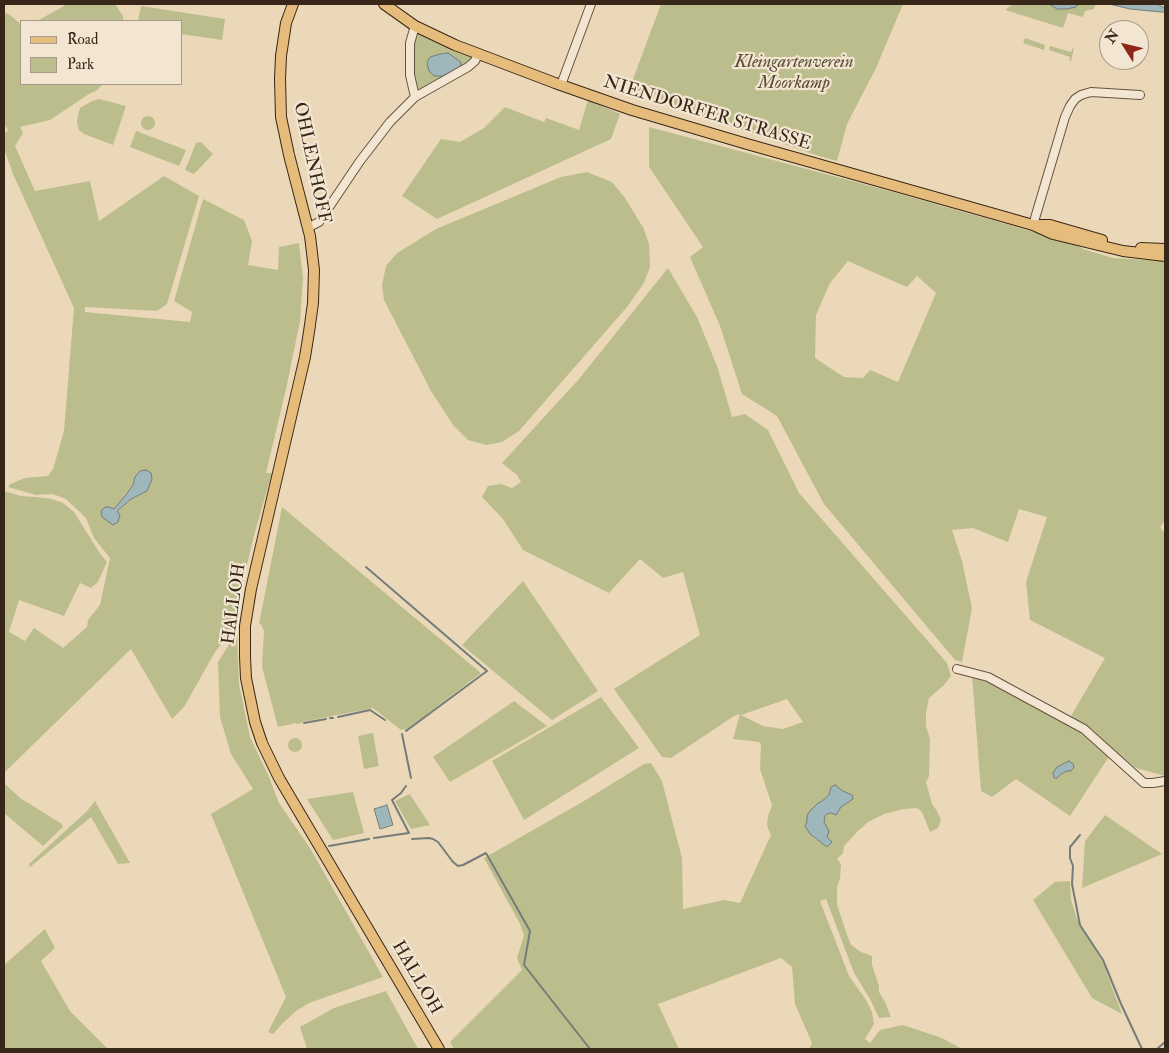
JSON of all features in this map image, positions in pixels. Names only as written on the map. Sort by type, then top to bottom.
[{"type":"main road","name":"OHLENHOFF","points":[[293,4],[286,23],[281,56],[281,117],[308,226],[314,270]]},
{"type":"main road","name":"NIENDORFER STRASSE","points":[[384,4],[415,26],[455,45],[630,110],[1033,225],[1053,234],[1123,251],[1165,256]]},
{"type":"main road","name":"NIENDORFER STRASSE","points":[[1033,225],[1050,225],[1102,240],[1140,248],[1165,249]]},
{"type":"main road","name":"HALLOH","points":[[314,270],[310,332],[246,616],[246,678],[260,736],[279,778],[438,1049]]},
{"type":"street","points":[[561,85],[590,4]]},
{"type":"street","points":[[415,26],[410,43],[410,75],[415,97]]},
{"type":"street","points":[[308,226],[319,222],[360,161],[390,122],[415,97],[472,64],[478,54]]},
{"type":"street","points":[[1033,225],[1065,117],[1070,106],[1081,95],[1091,92],[1140,95]]},
{"type":"street","points":[[957,669],[988,677],[1084,729],[1144,783],[1153,784],[1165,781]]},
{"type":"green space","points":[[63,4],[115,4],[123,16],[123,20],[39,20],[64,6]]},
{"type":"green space","name":"Kleingartenverein Moorkamp","points":[[661,4],[903,4],[876,68],[847,124],[837,161],[702,116],[630,87]]},
{"type":"green space","points":[[1013,4],[1096,4],[1094,9],[1085,11],[1083,17],[1068,13],[1063,28],[1005,10]]},
{"type":"green space","points":[[141,6],[225,19],[222,40],[182,34],[182,20],[138,20]]},
{"type":"green space","points":[[7,13],[20,23],[20,85],[102,85],[96,91],[50,120],[20,127],[23,133],[15,146],[35,191],[90,181],[99,221],[164,176],[199,196],[167,304],[157,311],[85,307],[85,312],[190,322],[192,312],[174,301],[203,199],[244,220],[252,241],[248,265],[278,270],[279,247],[299,243],[303,278],[300,321],[266,473],[272,473],[229,634],[215,652],[184,707],[172,719],[131,649],[4,773],[4,491],[21,496],[52,499],[63,503],[74,512],[107,562],[98,582],[91,588],[80,583],[64,616],[19,600],[9,632],[25,641],[34,628],[63,648],[87,627],[88,620],[100,605],[110,558],[94,538],[86,518],[66,499],[53,494],[36,495],[8,487],[10,484],[25,478],[48,476],[53,469],[64,431],[74,308],[13,174],[4,149],[4,135],[8,130],[4,124],[4,14]],"holes":[[[135,477],[147,491],[131,499],[116,511],[109,507],[114,509],[121,502],[133,485]]]},
{"type":"green space","points":[[416,30],[474,56],[470,63],[417,95],[412,76],[411,43]]},
{"type":"green space","points":[[1025,38],[1045,45],[1044,50],[1023,43]]},
{"type":"green space","points":[[1050,46],[1071,52],[1074,48],[1071,61],[1069,60],[1070,57],[1049,50]]},
{"type":"green space","points":[[99,99],[126,106],[113,145],[84,134],[79,130],[77,123],[80,108]]},
{"type":"green space","points":[[588,100],[620,114],[611,139],[437,219],[402,196],[441,139],[460,142],[484,128],[505,107],[544,122],[546,118],[579,130]]},
{"type":"green space","points":[[148,116],[153,118],[155,123],[153,128],[148,130],[143,128],[141,123],[143,118]]},
{"type":"green space","points":[[649,127],[882,189],[1073,243],[1083,249],[1113,258],[1165,261],[1165,521],[1160,527],[1165,533],[1165,776],[1136,768],[1071,716],[1105,658],[1030,620],[1026,582],[1047,517],[1019,509],[1008,542],[973,528],[952,530],[962,561],[972,608],[962,662],[955,660],[824,504],[777,416],[742,394],[720,326],[690,257],[703,247],[649,167]],"holes":[[[848,261],[907,287],[917,276],[936,293],[898,382],[870,370],[863,378],[844,377],[815,358],[816,315],[830,283]]]},
{"type":"green space","points":[[136,131],[186,150],[179,166],[130,147]]},
{"type":"green space","points":[[201,142],[213,154],[194,174],[185,170],[196,143]]},
{"type":"green space","points":[[587,172],[612,182],[625,198],[644,229],[649,244],[650,267],[644,283],[627,307],[519,431],[502,442],[486,445],[468,440],[453,425],[431,391],[384,300],[382,285],[386,266],[397,253],[436,229],[561,177]]},
{"type":"green space","points":[[668,268],[697,317],[717,366],[732,417],[745,414],[768,430],[799,493],[947,663],[951,676],[929,698],[926,713],[926,726],[930,739],[929,776],[926,782],[932,804],[941,820],[938,828],[930,832],[922,812],[917,808],[884,814],[868,822],[858,831],[844,846],[843,853],[837,859],[841,864],[840,879],[837,887],[837,904],[846,932],[851,945],[861,952],[872,956],[872,965],[879,986],[879,992],[891,1017],[879,1018],[854,973],[826,899],[820,901],[849,976],[872,1012],[874,1024],[865,1039],[870,1043],[880,1030],[903,1025],[942,1038],[962,1049],[809,1049],[812,1043],[795,1004],[792,967],[781,958],[658,1004],[679,1049],[454,1049],[450,1042],[522,970],[517,958],[524,935],[520,924],[484,858],[584,801],[644,764],[651,763],[662,781],[682,858],[683,909],[724,900],[740,903],[771,835],[767,825],[772,805],[760,769],[761,745],[759,742],[733,739],[740,714],[734,716],[671,758],[662,757],[614,689],[700,635],[683,572],[663,578],[640,559],[609,593],[523,550],[503,519],[482,497],[488,486],[501,484],[512,488],[521,482],[517,475],[502,463],[579,379]],"holes":[[[787,699],[803,722],[783,729],[763,726],[741,715]],[[835,786],[853,799],[841,807],[836,815],[831,813],[825,816],[824,822],[827,837],[822,843],[815,839],[805,826],[817,804],[829,795]]]},
{"type":"green space","points":[[282,507],[481,673],[405,731],[404,729],[401,730],[373,708],[278,727],[262,667],[264,631],[261,624],[259,624]]},
{"type":"green space","points":[[523,581],[598,691],[552,720],[462,645]]},
{"type":"green space","points":[[237,632],[239,684],[250,737],[279,803],[310,848],[383,977],[309,1003],[296,1011],[273,1034],[268,1032],[286,997],[211,814],[253,789],[231,754],[220,717],[218,662]]},
{"type":"green space","points":[[972,675],[985,679],[1081,730],[1110,755],[1070,816],[1016,779],[992,797],[981,791]]},
{"type":"green space","points":[[601,697],[639,748],[524,820],[492,761]]},
{"type":"green space","points":[[514,701],[547,726],[450,782],[433,757]]},
{"type":"green space","points":[[373,733],[379,766],[364,769],[358,736]]},
{"type":"green space","points":[[292,738],[298,738],[302,745],[298,752],[292,752],[288,748],[288,742]]},
{"type":"green space","points":[[4,783],[20,798],[62,824],[63,827],[43,846],[4,813]]},
{"type":"green space","points":[[353,792],[364,833],[333,840],[307,799]]},
{"type":"green space","points":[[410,794],[430,825],[411,829],[395,801]]},
{"type":"green space","points":[[95,801],[130,863],[118,864],[91,817],[30,867],[29,864],[86,812]]},
{"type":"green space","points":[[1105,815],[1162,854],[1082,888],[1085,841]]},
{"type":"green space","points":[[1070,881],[1071,900],[1077,919],[1103,963],[1122,1014],[1092,998],[1033,900],[1055,882]]},
{"type":"green space","points":[[45,929],[55,948],[41,961],[70,1011],[108,1049],[4,1049],[4,965]]},
{"type":"green space","points":[[386,991],[418,1049],[307,1049],[300,1027],[334,1008]]},
{"type":"water","points":[[1049,4],[1079,4],[1076,7],[1057,9]]},
{"type":"water","points":[[1109,4],[1157,4],[1165,8],[1165,12],[1130,9]]},
{"type":"water","points":[[448,53],[461,62],[460,69],[449,76],[434,76],[429,71],[427,63],[430,57]]},
{"type":"water","points":[[146,470],[151,473],[152,479],[147,491],[131,499],[117,511],[120,515],[118,522],[113,525],[102,517],[101,511],[105,507],[114,509],[133,485],[135,477],[140,471]]},
{"type":"water","points":[[1069,761],[1074,767],[1071,771],[1067,771],[1054,778],[1053,773],[1057,767]]},
{"type":"water","points":[[835,785],[852,795],[853,799],[841,807],[836,815],[831,813],[825,816],[824,822],[829,831],[827,837],[832,842],[827,847],[810,834],[805,826],[809,812],[829,795],[831,787]]},
{"type":"water","points":[[387,805],[393,825],[380,829],[374,809]]},
{"type":"waterway","points":[[366,567],[487,671],[406,731]]},
{"type":"waterway","points":[[338,717],[370,710],[385,720]]},
{"type":"waterway","points":[[304,723],[326,719]]},
{"type":"waterway","points":[[402,734],[411,778]]},
{"type":"waterway","points":[[374,838],[409,833],[392,800],[406,786]]},
{"type":"waterway","points":[[1080,835],[1070,847],[1070,858],[1073,866],[1072,884],[1080,925],[1103,960],[1142,1049]]},
{"type":"waterway","points":[[329,846],[369,839]]},
{"type":"waterway","points":[[412,839],[433,839],[438,842],[458,866],[486,853],[530,931],[524,965],[590,1049]]},
{"type":"waterway","points":[[1157,1049],[1165,1042]]}]
